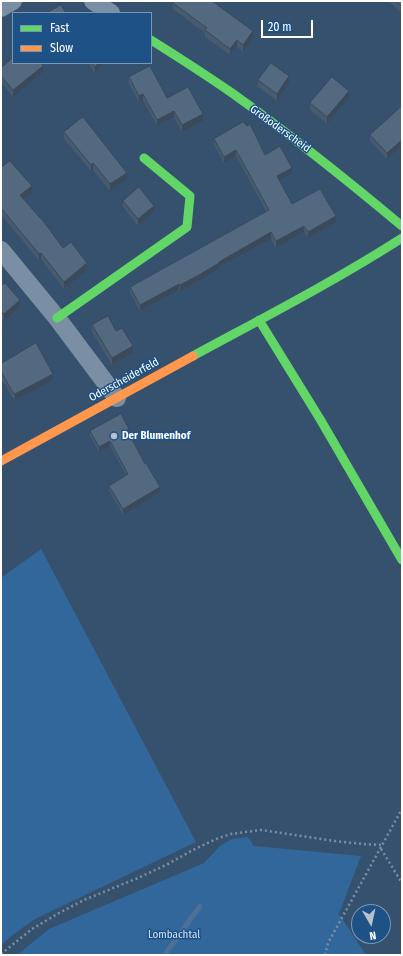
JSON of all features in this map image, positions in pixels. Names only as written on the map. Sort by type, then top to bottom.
[{"type":"street","points":[[1,8],[13,1]]},
{"type":"street","points":[[93,1],[110,12]]},
{"type":"street","name":"Großoderscheid","points":[[152,41],[208,76],[277,126],[317,156],[402,226]]},
{"type":"street","points":[[57,318],[187,227],[190,196],[144,158]]},
{"type":"street","name":"Oderscheiderfeld","points":[[1,461],[259,320],[377,254],[402,238]]},
{"type":"street","points":[[1,250],[57,318],[116,398]]},
{"type":"street","points":[[259,320],[320,419],[402,560]]},
{"type":"path","points":[[325,955],[328,943],[402,809]]},
{"type":"path","points":[[1,954],[32,929],[59,913],[84,900],[166,865],[216,839],[231,834],[261,830],[336,841],[382,845]]},
{"type":"path","points":[[381,848],[402,883]]},
{"type":"green space","points":[[41,549],[196,842],[35,919],[1,945],[1,578]]},
{"type":"green space","name":"Lombachtal","points":[[248,837],[254,846],[361,856],[339,914],[351,932],[351,944],[359,944],[366,955],[17,955],[49,929],[204,863],[220,846],[232,839]]},
{"type":"building","points":[[174,1],[212,1],[253,31],[243,45],[237,40],[230,49],[205,30],[207,28],[173,3]]},
{"type":"building","points":[[396,1],[402,1],[402,6]]},
{"type":"building","points":[[61,5],[65,12],[49,12]]},
{"type":"building","points":[[12,59],[12,64],[42,64],[43,66],[13,90],[1,76],[1,68]]},
{"type":"building","points":[[271,63],[289,76],[277,94],[258,80]]},
{"type":"building","points":[[150,66],[167,98],[188,87],[203,114],[182,125],[174,111],[157,120],[143,94],[139,96],[129,77]]},
{"type":"building","points":[[332,77],[349,91],[327,117],[310,103]]},
{"type":"building","points":[[402,106],[402,140],[387,153],[370,135]]},
{"type":"building","points":[[83,117],[127,173],[110,184],[93,163],[91,165],[64,132]]},
{"type":"building","points":[[243,122],[247,126],[250,124],[265,155],[280,146],[292,168],[277,176],[292,204],[320,189],[336,216],[308,232],[304,226],[276,241],[271,232],[199,275],[140,305],[130,287],[269,210],[236,150],[224,157],[214,139]]},
{"type":"building","points":[[10,161],[32,186],[20,195],[41,218],[63,248],[71,242],[87,263],[64,282],[41,253],[39,254],[1,208],[1,168]]},
{"type":"building","points":[[139,187],[154,206],[138,219],[123,201]]},
{"type":"building","points":[[5,283],[20,300],[4,314],[1,311],[1,286]]},
{"type":"building","points":[[108,316],[116,331],[122,328],[133,346],[112,358],[92,325]]},
{"type":"building","points":[[36,343],[53,374],[15,394],[1,371],[1,364]]},
{"type":"building","points":[[121,414],[129,429],[127,430],[145,464],[146,463],[160,487],[123,509],[109,486],[128,474],[110,441],[99,447],[90,431]]},
{"type":"waterway","points":[[166,955],[200,906]]},
{"type":"traffic: fast","points":[[152,41],[232,93],[276,125],[402,226]]},
{"type":"traffic: fast","points":[[57,318],[187,227],[190,196],[144,158]]},
{"type":"traffic: fast","points":[[193,356],[325,284],[402,238]]},
{"type":"traffic: fast","points":[[259,320],[320,419],[402,560]]},
{"type":"traffic: slow","points":[[1,461],[193,356]]},
{"type":"place","name":"Der Blumenhof","points":[[114,436]]}]
